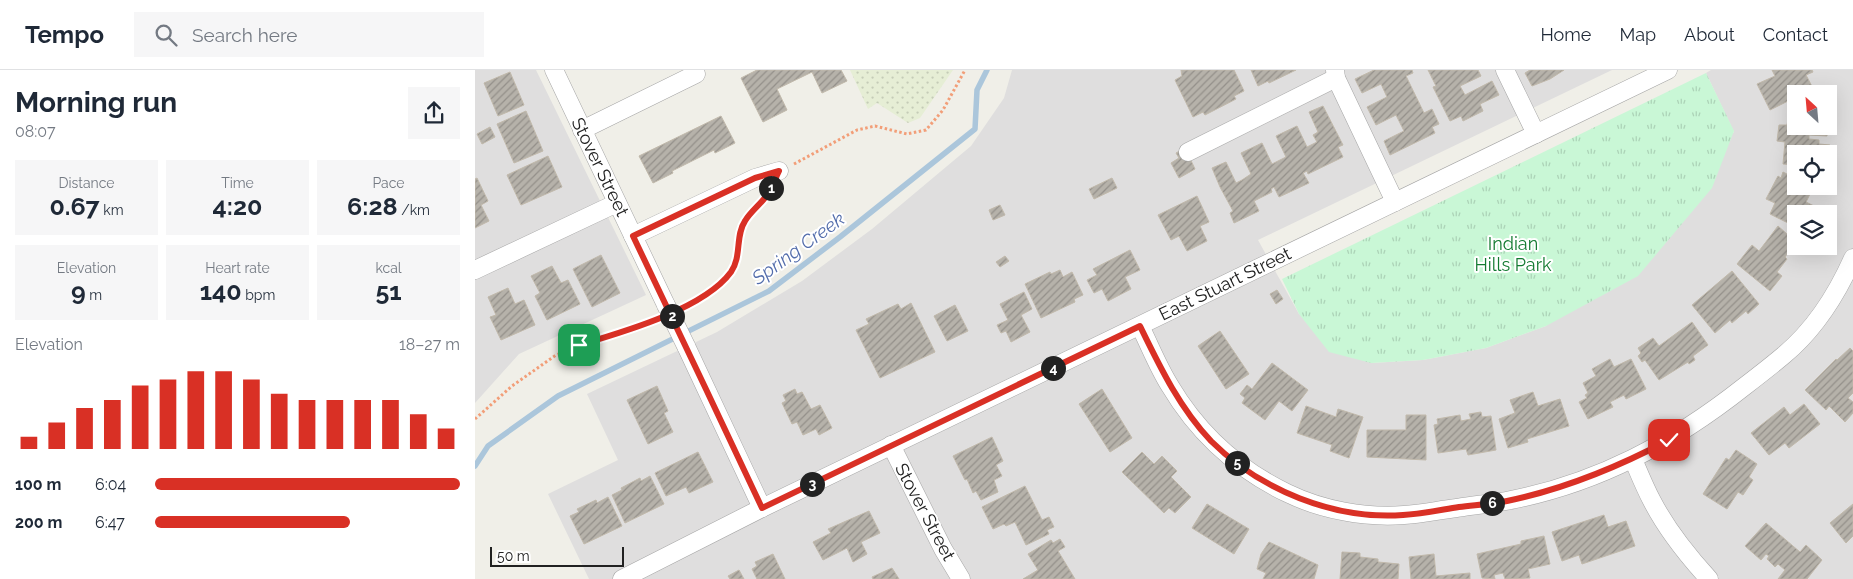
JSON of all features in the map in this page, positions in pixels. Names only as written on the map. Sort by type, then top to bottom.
[{"type":"street","name":"Stover Street","points":[[554,70],[762,508]]},
{"type":"street","points":[[1505,70],[1536,134]]},
{"type":"street","name":"East Stuart Street","points":[[622,579],[762,508],[1668,70]]},
{"type":"street","points":[[582,130],[696,74]]},
{"type":"street","points":[[1188,152],[1336,74],[1395,202]]},
{"type":"street","points":[[633,236],[755,178],[779,171]]},
{"type":"street","points":[[475,270],[617,203]]},
{"type":"street","points":[[1140,326],[1169,385],[1188,415],[1235,462],[1265,482],[1309,502],[1344,511],[1375,515],[1402,515],[1507,501],[1551,490],[1595,475],[1633,459],[1669,440],[1708,415],[1785,354],[1809,329],[1828,304],[1853,258]]},
{"type":"street","name":"Stover Street","points":[[891,446],[943,549],[961,579]]},
{"type":"street","points":[[1633,459],[1652,501],[1669,529],[1709,579]]},
{"type":"path","points":[[475,419],[511,386],[556,354],[646,324],[669,310],[694,301],[711,290],[732,271],[738,257],[740,231],[745,221],[767,194],[779,171],[857,130],[875,126],[907,134],[926,130],[943,110],[965,70]]},
{"type":"shaded area","points":[[475,70],[536,70],[646,295],[519,354],[475,403]]},
{"type":"shaded area","points":[[1012,70],[1612,70],[1258,240],[1299,314],[1371,363],[1423,360],[1486,348],[1546,326],[1734,132],[1706,73],[1711,70],[1853,70],[1853,579],[589,579],[548,494],[618,460],[587,394],[717,332],[802,281],[872,229],[971,146],[1004,98]]},
{"type":"green space","points":[[850,70],[953,70],[920,118],[908,123],[877,103],[868,109]]},
{"type":"green space","name":"Indian Hills Park","points":[[1706,73],[1734,131],[1712,188],[1638,276],[1546,326],[1486,348],[1423,360],[1371,363],[1329,352],[1299,314],[1282,279]]},
{"type":"building","points":[[757,70],[841,70],[847,81],[822,93],[812,72],[777,89],[787,110],[763,122],[741,78]]},
{"type":"building","points":[[1181,70],[1234,70],[1244,91],[1234,96],[1236,99],[1205,115],[1203,112],[1193,117],[1175,80],[1182,76]]},
{"type":"building","points":[[1251,70],[1296,70],[1269,83],[1268,81],[1258,86]]},
{"type":"building","points":[[1374,70],[1412,70],[1413,73],[1406,76],[1424,113],[1432,109],[1439,124],[1432,127],[1435,133],[1390,155],[1384,141],[1404,131],[1396,115],[1376,125],[1367,107],[1387,97],[1381,84],[1362,93],[1355,79]]},
{"type":"building","points":[[1428,70],[1478,70],[1481,76],[1460,86],[1465,95],[1492,81],[1499,95],[1480,104],[1483,111],[1463,121],[1461,116],[1450,121],[1433,87],[1436,86]]},
{"type":"building","points":[[1530,70],[1564,70],[1550,79],[1532,86],[1525,73]]},
{"type":"building","points":[[1772,70],[1812,70],[1813,72],[1806,75],[1811,85],[1787,85],[1787,102],[1770,110],[1757,84],[1775,76]]},
{"type":"building","points":[[510,72],[524,105],[498,116],[484,83]]},
{"type":"building","points":[[1323,106],[1343,145],[1338,147],[1343,157],[1308,174],[1307,171],[1303,173],[1309,183],[1279,197],[1274,187],[1271,189],[1272,192],[1254,201],[1259,211],[1234,223],[1230,213],[1233,211],[1212,168],[1226,162],[1236,183],[1251,174],[1241,153],[1262,143],[1272,164],[1286,157],[1276,136],[1297,126],[1307,147],[1317,142],[1313,135],[1318,132],[1309,112]]},
{"type":"building","points":[[526,111],[543,151],[514,163],[497,124]]},
{"type":"building","points":[[721,116],[735,143],[715,153],[714,150],[672,171],[673,173],[653,183],[639,156]]},
{"type":"building","points":[[1779,125],[1787,125],[1787,135],[1809,135],[1809,139],[1819,140],[1819,144],[1830,145],[1787,145],[1787,164],[1783,164],[1785,142],[1777,141]]},
{"type":"building","points":[[490,127],[495,137],[482,144],[477,134]]},
{"type":"building","points":[[1185,148],[1195,169],[1179,178],[1171,163],[1179,158],[1176,153]]},
{"type":"building","points":[[548,156],[562,187],[521,205],[507,175]]},
{"type":"building","points":[[1783,172],[1787,174],[1787,195],[1810,195],[1806,202],[1812,205],[1787,205],[1787,222],[1770,214],[1775,203],[1766,199],[1778,176],[1781,178]]},
{"type":"building","points":[[477,178],[488,201],[481,205],[489,221],[475,228],[475,179]]},
{"type":"building","points":[[1112,178],[1117,188],[1094,199],[1089,189]]},
{"type":"building","points":[[1197,196],[1209,222],[1200,226],[1207,241],[1187,251],[1179,236],[1171,240],[1158,215]]},
{"type":"building","points":[[1000,205],[1005,215],[993,220],[989,210]]},
{"type":"building","points":[[1778,226],[1787,234],[1787,254],[1785,257],[1787,259],[1777,272],[1782,276],[1770,291],[1737,264],[1752,245],[1759,251]]},
{"type":"building","points":[[1130,250],[1140,270],[1125,277],[1131,289],[1108,301],[1102,289],[1094,293],[1087,280],[1097,275],[1093,269]]},
{"type":"building","points":[[601,255],[620,293],[592,307],[573,269]]},
{"type":"building","points":[[1005,256],[1009,261],[1000,267],[996,262]]},
{"type":"building","points":[[552,266],[561,283],[568,280],[580,304],[547,320],[535,296],[540,293],[531,276]]},
{"type":"building","points":[[1060,270],[1063,277],[1072,272],[1083,295],[1074,299],[1075,302],[1041,318],[1025,284],[1050,272],[1051,274]]},
{"type":"building","points":[[1732,271],[1759,304],[1748,314],[1746,311],[1732,323],[1730,320],[1715,333],[1692,305]]},
{"type":"building","points":[[508,288],[515,304],[524,300],[535,325],[501,340],[490,317],[496,315],[488,297]]},
{"type":"building","points":[[1277,290],[1283,299],[1276,304],[1270,294]]},
{"type":"building","points":[[1024,292],[1032,309],[1021,315],[1030,332],[1011,342],[1006,331],[1001,333],[997,325],[1008,320],[1000,304]]},
{"type":"building","points":[[911,303],[935,352],[880,378],[856,330],[869,324],[866,319],[898,304],[901,309]]},
{"type":"building","points":[[955,305],[968,331],[947,341],[934,316]]},
{"type":"building","points":[[1692,322],[1708,345],[1693,356],[1695,360],[1689,364],[1688,362],[1659,380],[1645,360],[1642,362],[1638,356],[1641,353],[1638,348],[1653,338],[1659,346]]},
{"type":"building","points":[[1220,331],[1249,374],[1226,389],[1198,346]]},
{"type":"building","points":[[1850,348],[1853,351],[1853,393],[1848,398],[1853,402],[1853,413],[1845,422],[1829,406],[1826,410],[1805,390],[1836,359]]},
{"type":"building","points":[[1610,359],[1614,367],[1631,359],[1646,389],[1626,399],[1624,395],[1610,402],[1613,407],[1588,419],[1579,402],[1587,398],[1585,395],[1588,393],[1583,383],[1596,376],[1592,369]]},
{"type":"building","points":[[1272,363],[1308,390],[1292,411],[1279,401],[1265,420],[1242,403],[1245,398],[1240,394],[1247,385],[1252,389]]},
{"type":"building","points":[[657,386],[668,411],[664,413],[673,432],[648,444],[627,400]]},
{"type":"building","points":[[795,389],[797,394],[802,392],[811,409],[820,405],[832,428],[819,435],[816,429],[803,435],[797,422],[792,424],[782,403],[786,401],[783,395]]},
{"type":"building","points":[[1102,389],[1132,438],[1110,452],[1079,404]]},
{"type":"building","points":[[1533,392],[1538,406],[1560,399],[1569,426],[1527,439],[1528,442],[1508,448],[1499,419],[1515,413],[1510,400]]},
{"type":"building","points":[[1804,404],[1820,424],[1789,448],[1785,443],[1769,455],[1751,433],[1784,407],[1790,415]]},
{"type":"building","points":[[1306,406],[1336,417],[1338,409],[1363,417],[1349,458],[1330,451],[1332,445],[1297,433]]},
{"type":"building","points":[[1481,412],[1482,417],[1491,416],[1496,450],[1468,455],[1466,449],[1438,453],[1434,425],[1438,424],[1437,419],[1460,415],[1461,421],[1471,419],[1469,414]]},
{"type":"building","points":[[1406,415],[1426,415],[1426,460],[1367,457],[1367,430],[1406,430]]},
{"type":"building","points":[[992,437],[1003,461],[996,465],[1002,476],[994,480],[998,492],[981,500],[976,491],[973,493],[953,456]]},
{"type":"building","points":[[1736,450],[1757,464],[1749,477],[1753,480],[1743,495],[1738,492],[1727,509],[1703,494],[1726,458],[1729,460]]},
{"type":"building","points":[[698,452],[713,482],[689,493],[686,487],[666,496],[655,473]]},
{"type":"building","points":[[1142,452],[1154,464],[1162,456],[1177,471],[1171,477],[1191,497],[1175,513],[1169,508],[1164,513],[1122,472]]},
{"type":"building","points":[[650,476],[664,504],[625,523],[612,495],[640,478],[641,481]]},
{"type":"building","points":[[1025,486],[1042,520],[1049,517],[1054,527],[1047,530],[1049,534],[1026,545],[1015,522],[993,529],[982,507]]},
{"type":"building","points":[[608,497],[622,526],[584,544],[570,516],[579,512],[577,509],[596,500],[597,503]]},
{"type":"building","points":[[1207,504],[1249,529],[1234,554],[1192,528]]},
{"type":"building","points":[[1853,504],[1853,536],[1846,543],[1830,523]]},
{"type":"building","points":[[869,511],[880,533],[861,542],[867,554],[853,562],[847,548],[823,560],[813,542],[831,533],[828,529]]},
{"type":"building","points":[[1604,515],[1608,527],[1626,521],[1635,546],[1582,564],[1579,555],[1562,561],[1552,532]]},
{"type":"building","points":[[1766,523],[1800,552],[1806,545],[1822,560],[1807,579],[1778,579],[1785,570],[1778,564],[1775,567],[1767,559],[1769,556],[1766,554],[1761,560],[1745,546]]},
{"type":"building","points":[[1544,536],[1550,564],[1528,569],[1530,578],[1505,579],[1503,573],[1494,575],[1495,579],[1482,578],[1477,554],[1521,544],[1521,541]]},
{"type":"building","points":[[1060,539],[1065,547],[1058,551],[1075,579],[1023,579],[1038,570],[1028,554],[1051,540],[1053,543]]},
{"type":"building","points":[[1269,542],[1318,565],[1314,579],[1263,579],[1266,573],[1257,569],[1261,554]]},
{"type":"building","points":[[1342,552],[1360,553],[1360,557],[1378,559],[1378,562],[1399,564],[1398,579],[1340,579]]},
{"type":"building","points":[[773,554],[785,579],[757,579],[752,569],[757,566],[755,562]]},
{"type":"building","points":[[1434,554],[1436,576],[1470,573],[1470,579],[1411,579],[1409,557]]},
{"type":"building","points":[[892,568],[899,579],[873,579],[872,577]]},
{"type":"building","points":[[739,570],[744,579],[730,579],[728,576]]},
{"type":"waterway","name":"Spring Creek","points":[[475,466],[488,446],[558,396],[769,291],[840,237],[975,129],[977,90],[987,70]]},
{"type":"route","points":[[579,345],[646,324],[694,301],[722,281],[732,271],[738,257],[740,231],[745,221],[767,194],[779,171],[755,178],[633,236],[666,305],[686,346],[762,508],[1140,326],[1169,385],[1188,415],[1235,462],[1265,482],[1289,494],[1309,502],[1344,511],[1375,515],[1402,515],[1507,501],[1551,490],[1595,475],[1633,459],[1669,440]]}]
